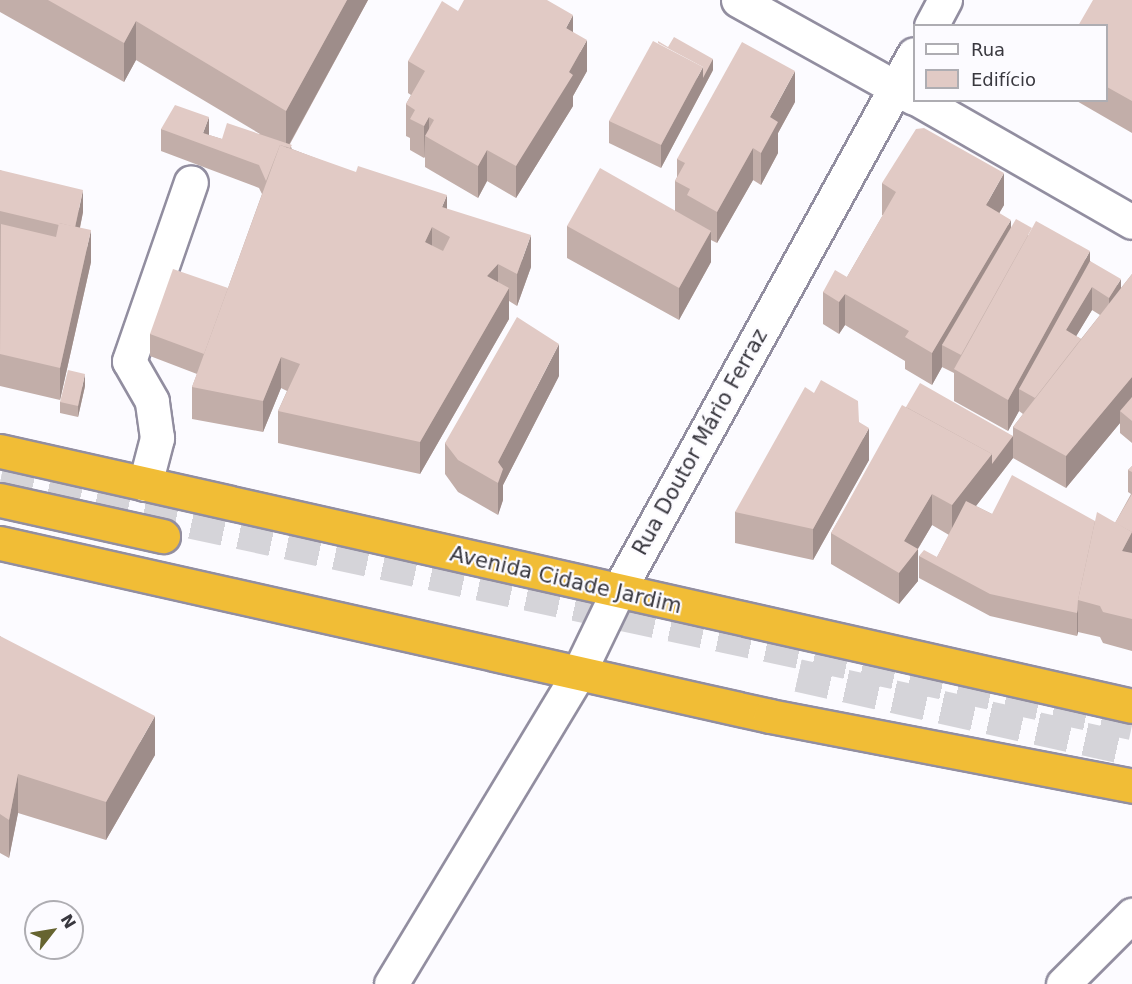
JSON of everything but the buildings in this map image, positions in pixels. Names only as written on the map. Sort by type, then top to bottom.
[{"type":"highway","name":"Avenida Cidade Jardim","points":[[0,452],[617,593],[1132,706]]},
{"type":"highway","points":[[0,500],[163,536]]},
{"type":"highway","points":[[0,543],[770,716],[1132,786]]},
{"type":"street","points":[[738,0],[910,95]]},
{"type":"street","points":[[932,24],[945,0]]},
{"type":"street","name":"Rua Doutor Mário Ferraz","points":[[391,984],[579,672],[617,593],[910,95],[913,70]]},
{"type":"street","points":[[922,102],[1132,222]]},
{"type":"street","points":[[145,484],[157,438],[153,410],[129,361],[191,182]]},
{"type":"street","points":[[1063,984],[1132,915]]},
{"type":"tunnel","points":[[0,481],[1132,723]]},
{"type":"tunnel","points":[[798,675],[1132,749]]}]
